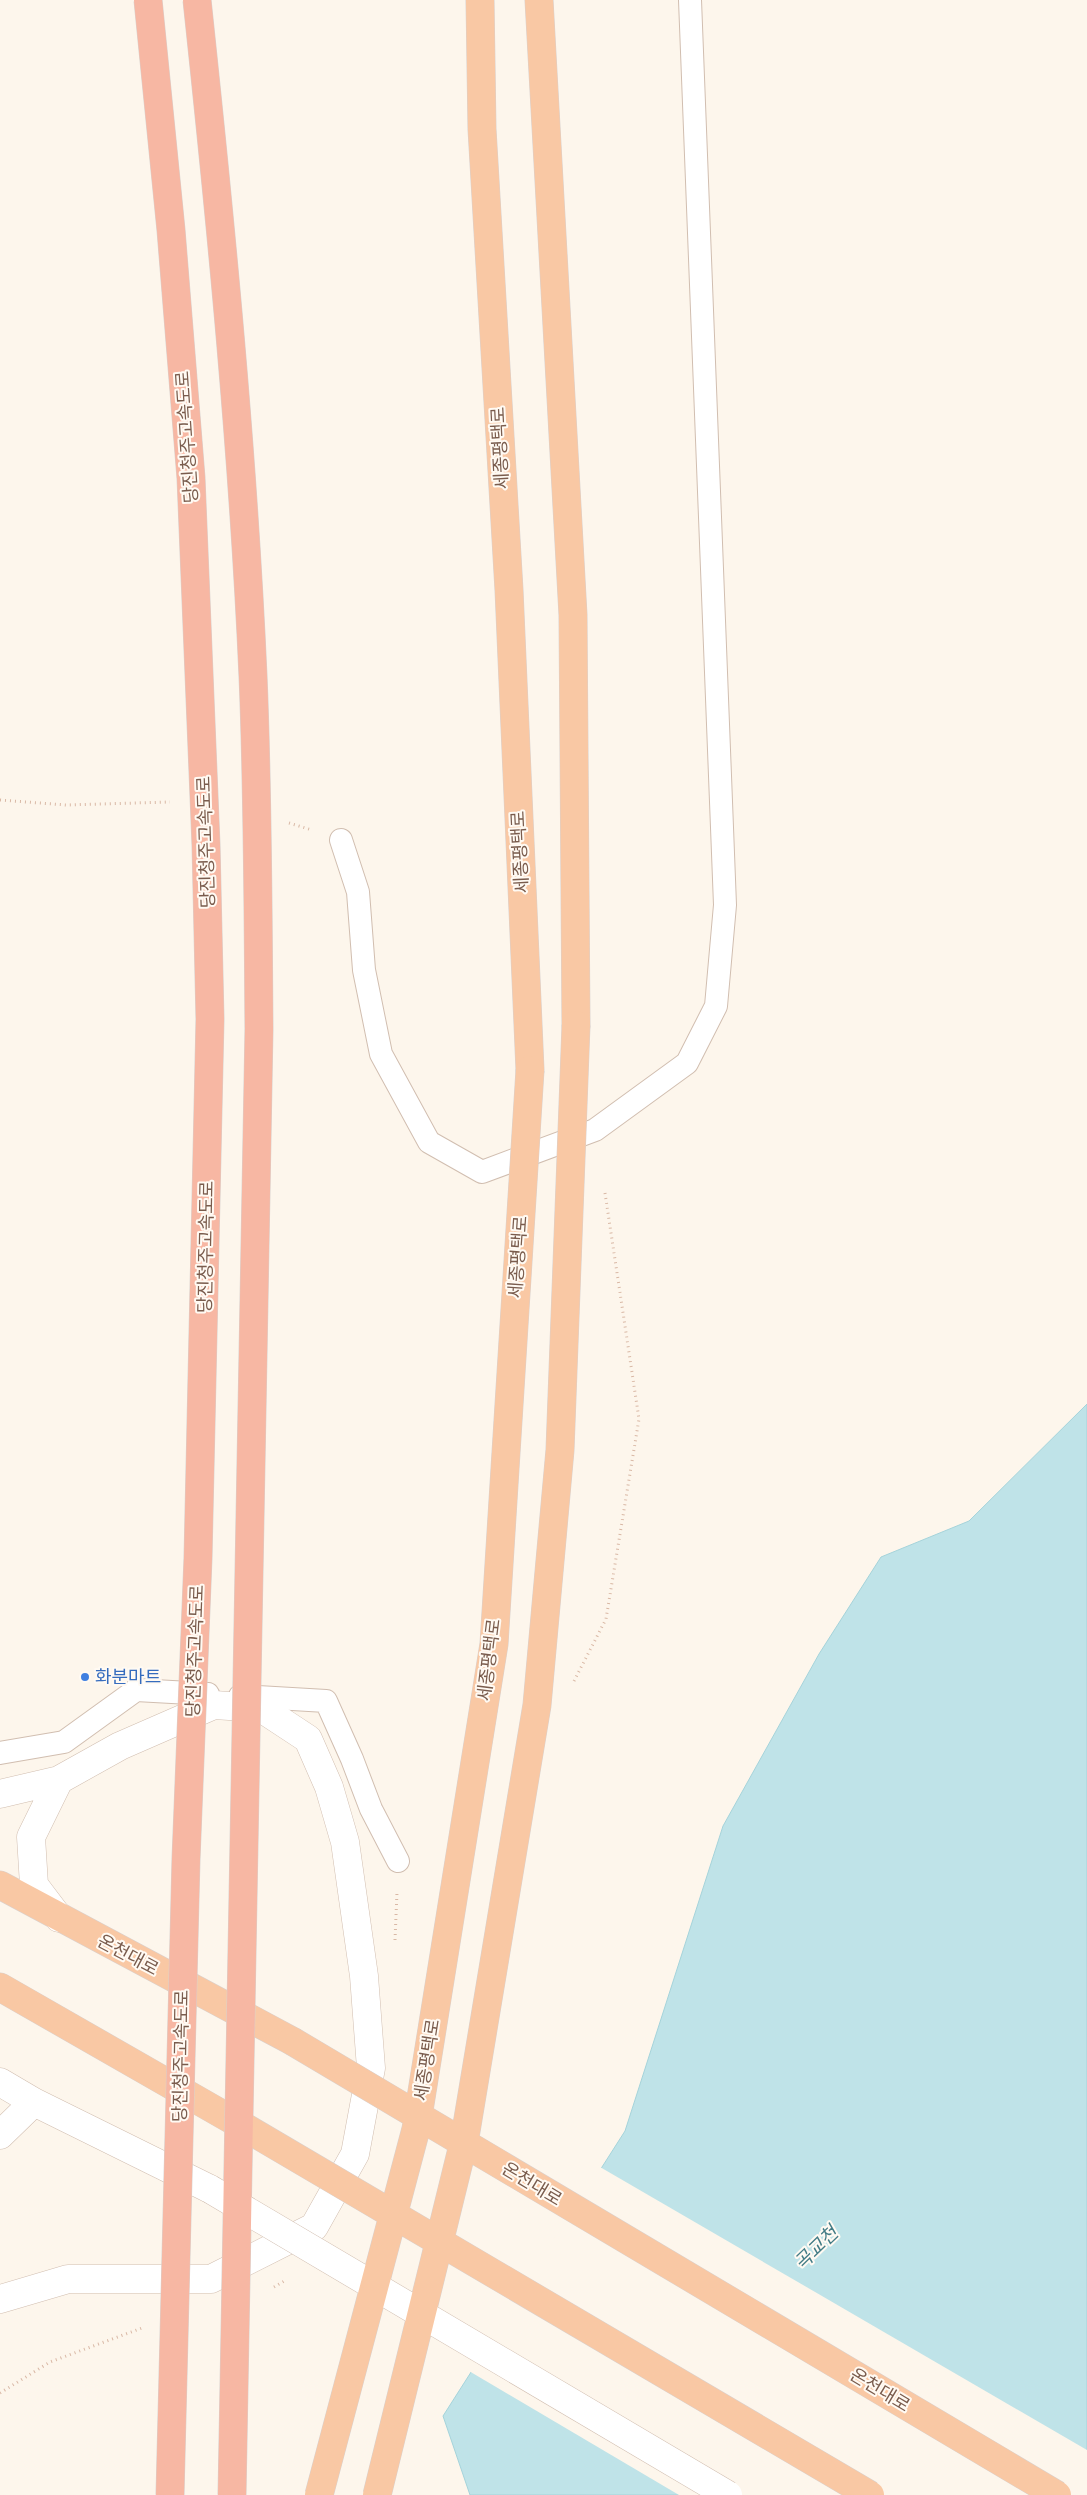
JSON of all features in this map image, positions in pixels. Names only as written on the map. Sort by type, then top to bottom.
[{"type":"highway","name":"당진청주고속도로","points":[[148,0],[171,230],[191,478],[206,845],[210,1018],[198,1558],[186,1859],[170,2495]]},
{"type":"highway","points":[[197,0],[211,132],[241,471],[253,676],[258,849],[259,1038],[232,2495]]},
{"type":"highway","name":"세종평택로","points":[[319,2495],[416,2130],[494,1644],[530,1070],[508,580],[482,129],[480,0]]},
{"type":"highway","points":[[377,2495],[466,2136],[537,1705],[560,1450],[576,1024],[573,615],[539,0]]},
{"type":"highway","name":"온천대로","points":[[0,1885],[60,1919],[292,2041],[1057,2495]]},
{"type":"highway","points":[[0,1987],[241,2125],[870,2495]]},
{"type":"street","points":[[0,1794],[59,1780],[120,1746],[214,1705],[261,1708],[308,1738],[329,1787],[345,1842],[364,1976],[371,2068],[356,2154],[314,2227],[211,2279],[68,2279],[0,2299]]},
{"type":"street","points":[[59,1780],[31,1837],[34,1885],[60,1919]]},
{"type":"street","points":[[0,2082],[34,2102],[210,2189],[728,2495]]},
{"type":"street","points":[[0,2135],[34,2102]]},
{"type":"lane","points":[[341,840],[358,892],[364,970],[381,1054],[429,1142],[482,1172],[596,1130],[687,1063],[716,1006],[725,905],[690,0]]},
{"type":"lane","points":[[0,1754],[64,1742],[136,1690],[326,1701],[371,1809],[398,1861]]},
{"type":"water","name":"곡교천","points":[[1087,1404],[1087,2495],[470,2495],[443,2416],[625,2131],[723,1826],[819,1654],[881,1557],[969,1521]]},
{"type":"pier","points":[[600,2167],[1087,2450],[1087,2495],[679,2495],[469,2371]]},
{"type":"place","name":"화분마트","points":[[85,1677]]}]
